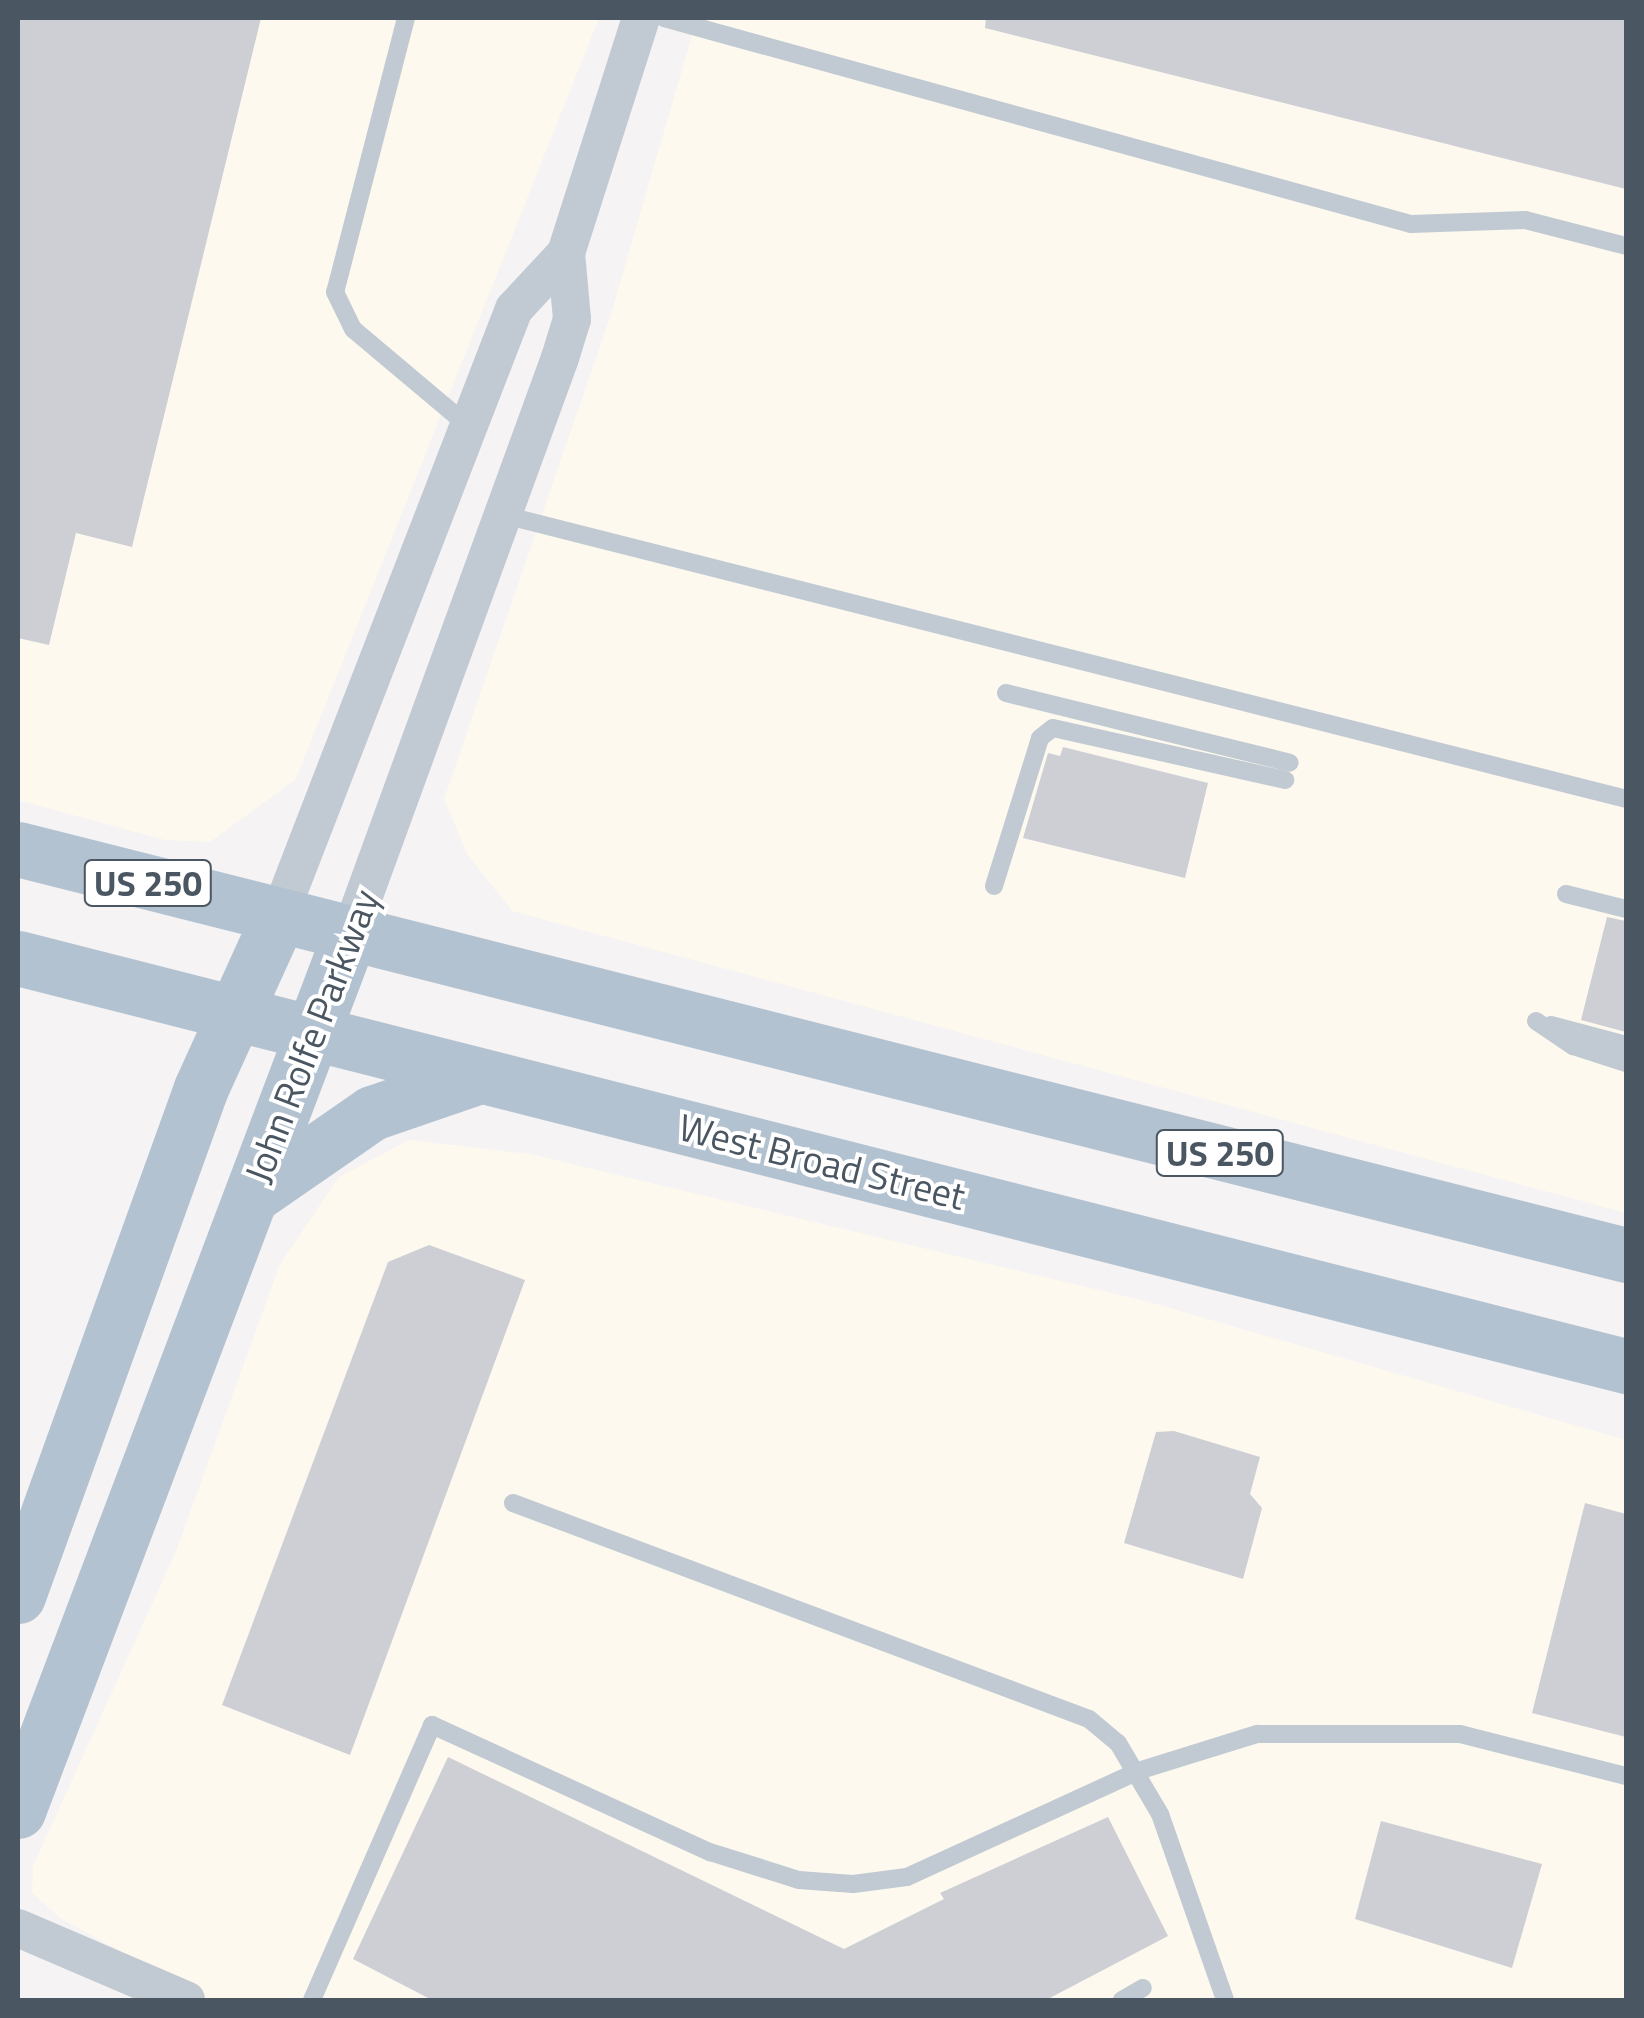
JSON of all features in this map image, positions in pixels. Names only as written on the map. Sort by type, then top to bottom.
[{"type":"main road","name":"US 250","points":[[18,849],[1626,1255]]},
{"type":"main road","name":"John Rolfe Parkway","points":[[18,1596],[234,1011],[278,916]]},
{"type":"main road","name":"John Rolfe Parkway","points":[[18,1811],[350,934]]},
{"type":"main road","name":"West Broad Street","points":[[18,958],[1626,1366]]},
{"type":"main road","points":[[252,1196],[372,1113],[480,1076]]},
{"type":"street","name":"John Rolfe Parkway","points":[[350,934],[572,319],[566,253],[641,18]]},
{"type":"street","name":"John Rolfe Parkway","points":[[278,916],[514,309],[566,253]]},
{"type":"street","points":[[18,1928],[186,2000]]},
{"type":"lane","points":[[406,18],[335,292],[352,329],[468,425]]},
{"type":"lane","points":[[664,18],[1411,224],[1526,220],[1626,246]]},
{"type":"lane","points":[[504,515],[1626,799]]},
{"type":"lane","points":[[994,886],[1040,738],[1054,728],[1288,772],[1006,693]]},
{"type":"lane","points":[[1566,894],[1626,909]]},
{"type":"lane","points":[[1626,1045],[1536,1021],[1573,1046],[1626,1063]]},
{"type":"lane","points":[[514,1502],[1049,1700],[1088,1719],[1138,1771],[1226,2000]]},
{"type":"lane","points":[[312,2000],[432,1725],[710,1852],[799,1880],[853,1884],[907,1877],[1138,1771],[1257,1734],[1359,1729],[1460,1734],[1626,1776]]},
{"type":"lane","points":[[1122,2000],[1144,1988]]},
{"type":"shaded area","points":[[18,18],[599,18],[296,779],[210,842],[165,840],[18,800]]},
{"type":"shaded area","points":[[697,18],[1626,18],[1626,1213],[512,911],[467,854],[444,799],[610,317]]},
{"type":"shaded area","points":[[409,1140],[530,1154],[1149,1302],[1626,1440],[1626,2000],[209,2000],[60,1918],[32,1893],[33,1866],[176,1551],[280,1264],[339,1177]]},
{"type":"building","points":[[18,18],[261,18],[132,547],[76,533],[49,645],[18,638]]},
{"type":"building","points":[[986,18],[1626,18],[1626,189],[985,28]]},
{"type":"building","points":[[1063,747],[1208,783],[1185,878],[1023,838],[1048,753],[1060,756]]},
{"type":"building","points":[[1607,917],[1626,921],[1626,1032],[1581,1020]]},
{"type":"building","points":[[429,1245],[525,1280],[350,1755],[222,1705],[388,1262]]},
{"type":"building","points":[[1174,1431],[1260,1457],[1250,1494],[1262,1508],[1243,1579],[1124,1543],[1156,1432]]},
{"type":"building","points":[[1585,1503],[1626,1514],[1626,1737],[1532,1713]]},
{"type":"building","points":[[448,1757],[844,1949],[944,1899],[940,1893],[1108,1817],[1168,1936],[1046,2000],[432,2000],[353,1959]]},
{"type":"building","points":[[1381,1821],[1542,1864],[1512,1968],[1355,1919]]}]
